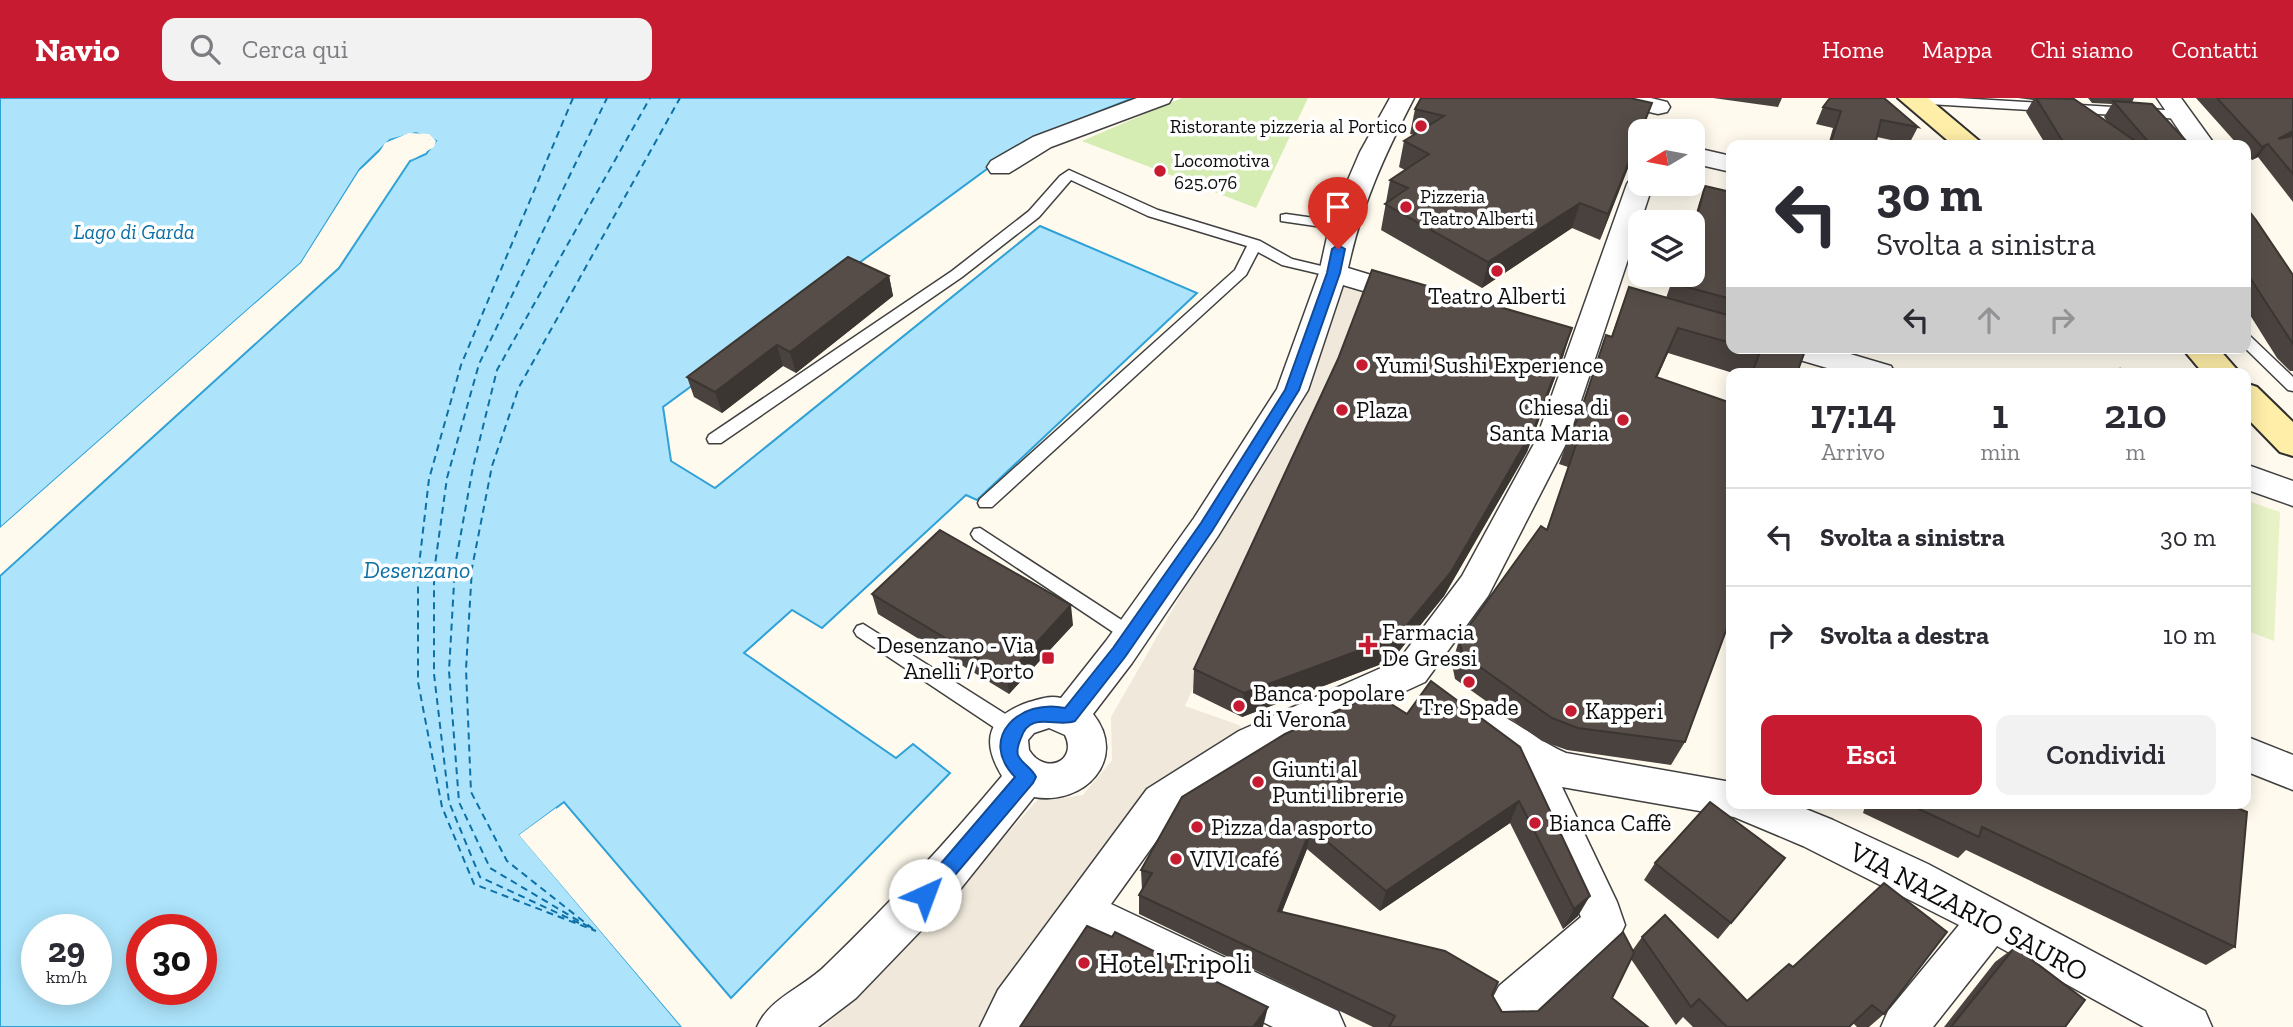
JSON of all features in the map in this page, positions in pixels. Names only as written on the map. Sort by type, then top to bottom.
[{"type":"main road","points":[[1912,98],[1964,140]]},
{"type":"main road","points":[[2204,354],[2218,368]]},
{"type":"main road","points":[[2251,401],[2293,443]]},
{"type":"street","points":[[999,167],[1042,142],[1160,98]]},
{"type":"street","points":[[1069,716],[1131,635],[1206,527],[1292,390],[1333,273],[1343,226],[1363,174],[1402,98]]},
{"type":"street","points":[[1619,98],[1657,112]]},
{"type":"street","points":[[2176,106],[2199,140]]},
{"type":"street","points":[[1705,158],[1726,163]]},
{"type":"street","points":[[1448,698],[1475,586],[1552,440],[1572,343],[1617,295],[1638,196]]},
{"type":"street","points":[[1333,273],[1444,305]]},
{"type":"street","points":[[1815,354],[1864,368]]},
{"type":"street","points":[[2251,478],[2293,494]]},
{"type":"street","points":[[1003,1027],[1014,1006],[1080,911],[1161,802],[1253,743],[1448,698],[1527,755],[1563,770],[1726,799]]},
{"type":"street","points":[[1039,713],[1069,716],[1085,732],[1088,752],[1083,763],[1064,778],[1051,781],[1027,777],[1011,761],[1008,750],[1014,730],[1020,723],[1039,713]]},
{"type":"street","points":[[1512,1007],[1603,925],[1602,916],[1527,755]]},
{"type":"street","points":[[2251,756],[2293,773]]},
{"type":"street","points":[[780,1027],[840,983],[943,878],[1027,777]]},
{"type":"street","name":"VIA NAZARIO SAURO","points":[[1760,809],[1830,838],[1992,920],[2189,1027]]},
{"type":"street","points":[[1080,911],[1322,1027]]},
{"type":"street","points":[[1904,1027],[1992,920]]},
{"type":"lane","points":[[1912,98],[2176,106]]},
{"type":"lane","points":[[715,439],[921,300],[1037,212],[1051,191],[1069,174],[1153,213],[1255,244],[1287,262],[1333,273]]},
{"type":"lane","points":[[1286,218],[1343,226]]},
{"type":"lane","points":[[986,503],[1241,272],[1255,244]]},
{"type":"lane","points":[[2251,345],[2293,386]]},
{"type":"lane","points":[[979,534],[1131,635]]},
{"type":"lane","points":[[863,631],[1014,730]]},
{"type":"green space","points":[[1182,98],[1308,98],[1256,208],[1082,141]]},
{"type":"green space","points":[[2251,502],[2280,512],[2274,641],[2251,632]]},
{"type":"shaded area","points":[[1347,276],[1369,293],[1185,706],[1239,725],[1253,743],[1161,802],[1003,1027],[823,1027],[856,998],[947,902],[1039,798],[1049,800],[1083,795],[1112,760],[1111,717],[1217,532],[1302,393]]},
{"type":"water","name":"Desenzano","points":[[0,98],[1133,98],[1025,141],[663,407],[671,461],[715,488],[1040,226],[1197,293],[977,500],[966,495],[822,628],[792,610],[744,653],[896,758],[913,744],[950,773],[731,998],[564,802],[520,835],[682,1027],[0,1027],[0,576],[339,268],[410,161],[426,154],[436,141],[416,133],[390,140],[360,169],[301,263],[0,528]]},
{"type":"pier","points":[[409,133],[429,134],[436,141],[434,147],[410,161],[429,148],[431,140],[410,137],[387,146],[380,158],[363,172],[304,265],[0,532],[0,528],[301,263],[359,171],[377,156],[385,143]]},
{"type":"pier","points":[[556,808],[558,811],[525,835],[686,1027],[682,1027],[519,835]]},
{"type":"building","points":[[1421,98],[1630,98],[1652,103],[1646,119],[1628,119],[1628,164],[1608,214],[1580,203],[1488,262],[1385,204],[1408,188],[1390,180],[1429,154],[1404,141],[1444,116],[1415,109]]},
{"type":"building","points":[[1830,98],[1884,98],[1918,127],[1881,120],[1876,140],[1832,140],[1841,111],[1823,107]]},
{"type":"building","points":[[2036,98],[2074,99],[2134,140],[2062,140]]},
{"type":"building","points":[[2217,98],[2293,98],[2293,131],[2278,139],[2293,136],[2293,174],[2268,144],[2262,147]]},
{"type":"building","points":[[2113,101],[2152,104],[2185,140],[2147,140]]},
{"type":"building","points":[[1705,186],[1726,191],[1726,298],[1687,287],[1705,287],[1705,210],[1698,210],[1702,196],[1705,196]]},
{"type":"building","points":[[2251,214],[2293,275],[2293,344],[2251,279]]},
{"type":"building","points":[[848,257],[889,276],[790,352],[777,345],[715,392],[687,377]]},
{"type":"building","points":[[1372,270],[1572,328],[1535,426],[1451,572],[1398,636],[1244,693],[1194,669],[1338,359]]},
{"type":"building","points":[[1629,287],[1726,315],[1726,342],[1678,328],[1656,377],[1726,401],[1726,631],[1685,742],[1578,728],[1552,718],[1463,655],[1459,640],[1541,526],[1547,530],[1577,442],[1568,439],[1579,416],[1606,335],[1612,337]]},
{"type":"building","points":[[1759,354],[1804,354],[1799,368],[1754,368]]},
{"type":"building","points":[[940,530],[1071,605],[1007,675],[872,594]]},
{"type":"building","points":[[1431,681],[1520,747],[1590,896],[1574,909],[1519,801],[1386,891],[1311,828],[1278,911],[1445,951],[1498,982],[1492,995],[1502,1012],[1538,1011],[1623,932],[1634,953],[1612,998],[1648,1027],[1389,1027],[1395,1016],[1139,895],[1152,873],[1141,870],[1182,797],[1285,734],[1375,694],[1407,714]]},
{"type":"building","points":[[1710,802],[1785,858],[1731,923],[1655,863]]},
{"type":"building","points":[[1919,809],[2240,809],[2247,812],[2235,947],[1982,827],[1979,837]]},
{"type":"building","points":[[1884,883],[1947,932],[1884,1014],[1872,1005],[1849,1027],[1727,1027],[1699,999],[1691,1007],[1642,937],[1665,915],[1747,1001],[1789,964],[1793,967]]},
{"type":"building","points":[[1087,926],[1112,937],[1115,932],[1268,1007],[1253,1027],[1020,1027]]},
{"type":"building","points":[[2015,947],[2085,1000],[2065,1027],[1951,1027]]},
{"type":"ferry route","points":[[573,98],[461,365],[429,479],[418,574],[418,682],[442,807],[474,884],[596,931]]},
{"type":"ferry route","points":[[579,923],[480,877],[449,802],[434,674],[434,572],[447,478],[479,364],[607,98]]},
{"type":"ferry route","points":[[589,927],[490,868],[459,802],[449,671],[455,566],[473,467],[497,370],[650,98]]},
{"type":"ferry route","points":[[593,929],[507,861],[471,792],[466,669],[472,568],[492,466],[519,387],[680,98]]},
{"type":"place","name":"Ristorante pizzeria al Portico","points":[[1421,126]]},
{"type":"place","name":"Locomotiva 625.076","points":[[1160,171]]},
{"type":"place","name":"Pizzeria Teatro Alberti","points":[[1406,207]]},
{"type":"place","name":"Teatro Alberti","points":[[1497,271]]},
{"type":"place","name":"Yumi Sushi Experience","points":[[1362,365]]},
{"type":"place","name":"Plaza","points":[[1342,410]]},
{"type":"place","name":"Chiesa di Santa Maria","points":[[1623,420]]},
{"type":"place","name":"Farmacia De Gressi","points":[[1368,645]]},
{"type":"place","name":"Desenzano - Via Anelli / Porto","points":[[1048,658]]},
{"type":"place","name":"Tre Spade","points":[[1469,682]]},
{"type":"place","name":"Banca popolare di Verona","points":[[1239,706]]},
{"type":"place","name":"Kapperi","points":[[1571,711]]},
{"type":"place","name":"Giunti al Punti librerie","points":[[1258,782]]},
{"type":"place","name":"Bianca Caffè","points":[[1535,823]]},
{"type":"place","name":"Pizza da asporto","points":[[1197,827]]},
{"type":"place","name":"VIVI café","points":[[1176,859]]},
{"type":"place","name":"Hotel Tripoli","points":[[1084,963]]},
{"type":"route","points":[[925,895],[943,878],[1027,777],[1017,770],[1011,761],[1008,750],[1014,730],[1020,723],[1039,713],[1069,716],[1119,652],[1206,527],[1292,390],[1333,273],[1338,249]]},
{"type":"water label","name":"Lago di Garda","points":[[134,232]]}]
